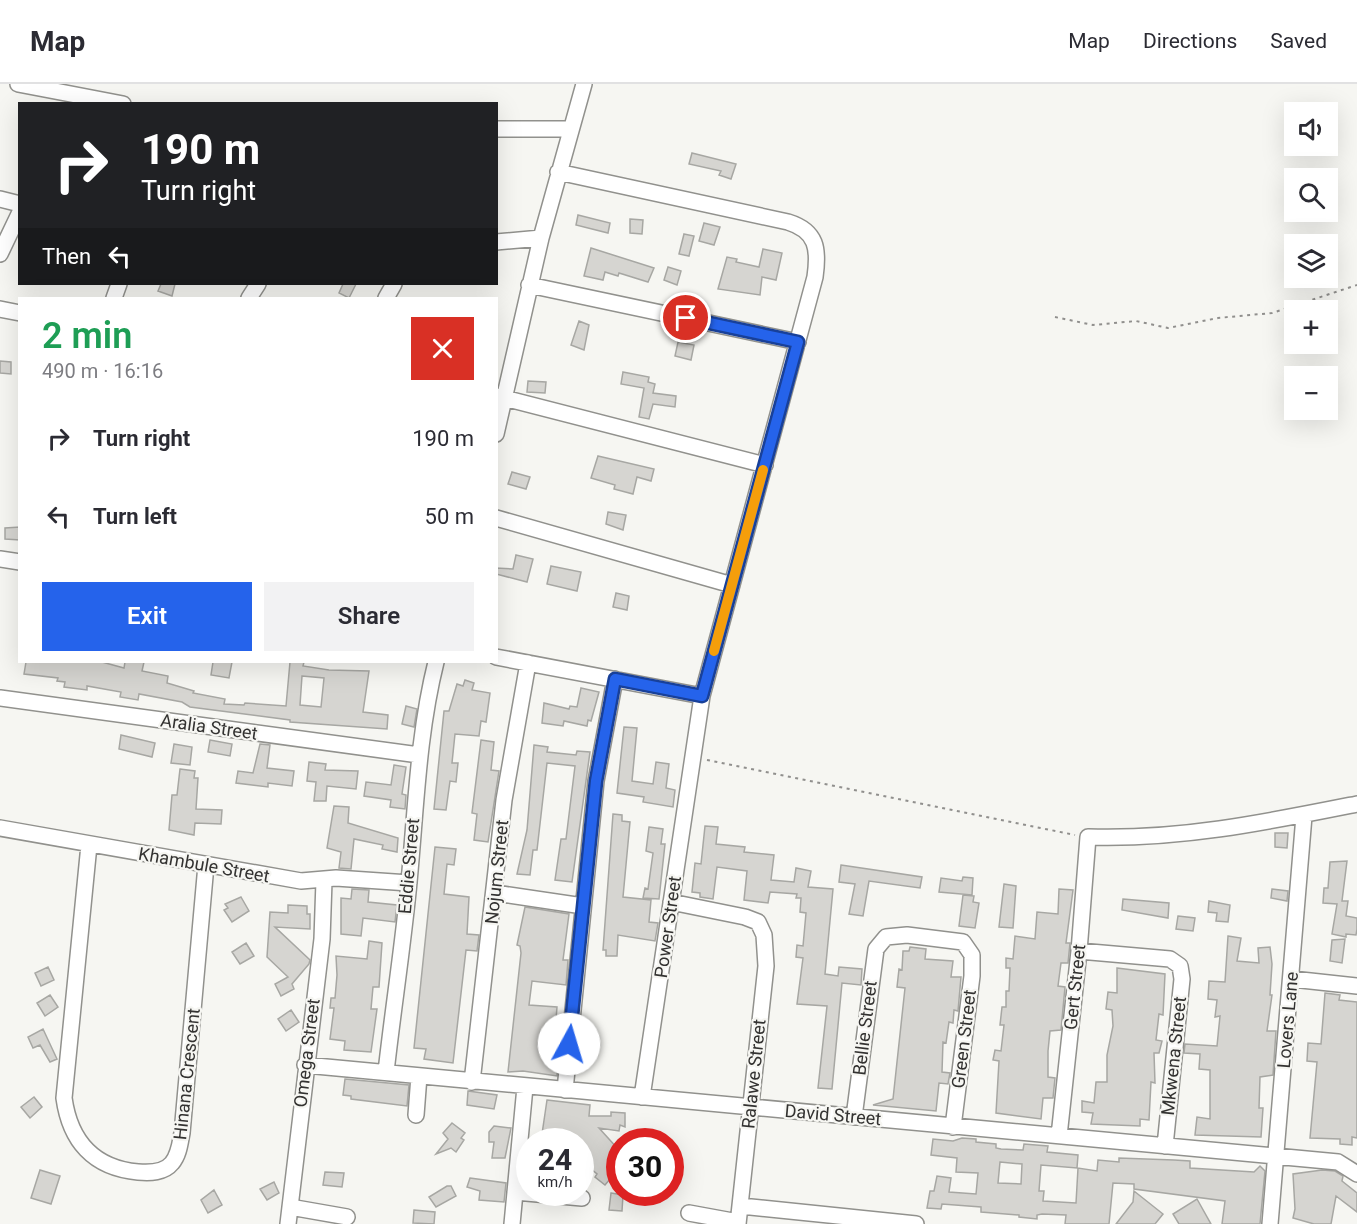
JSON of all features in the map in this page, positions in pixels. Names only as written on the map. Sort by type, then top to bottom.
[{"type":"street","points":[[18,84],[91,95],[116,102]]},
{"type":"street","points":[[498,419],[501,397],[541,238],[584,84]]},
{"type":"street","points":[[498,129],[570,129]]},
{"type":"street","name":"Power Street","points":[[558,172],[801,226],[815,244],[818,259],[798,342],[702,696],[642,1097]]},
{"type":"street","points":[[0,199],[18,204]]},
{"type":"street","points":[[0,254],[18,216]]},
{"type":"street","points":[[498,242],[541,238]]},
{"type":"street","points":[[529,285],[798,342]]},
{"type":"street","points":[[0,309],[18,313]]},
{"type":"street","points":[[501,397],[765,465]]},
{"type":"street","points":[[498,519],[732,585]]},
{"type":"street","points":[[0,559],[18,562]]},
{"type":"street","points":[[498,657],[702,696]]},
{"type":"street","name":"Eddie Street","points":[[386,1072],[409,884],[419,755],[427,700],[436,663]]},
{"type":"street","name":"Nojum Street","points":[[472,1082],[504,800],[528,663]]},
{"type":"street","points":[[565,1090],[596,781],[615,679]]},
{"type":"street","name":"Aralia Street","points":[[0,698],[419,755]]},
{"type":"street","points":[[1088,837],[1149,837],[1217,831],[1357,804]]},
{"type":"street","name":"Lovers Lane","points":[[1270,1224],[1304,816]]},
{"type":"street","name":"Khambule Street","points":[[0,828],[301,881],[324,881],[336,878],[409,884]]},
{"type":"street","name":"Gert Street","points":[[1059,1136],[1079,951],[1088,837]]},
{"type":"street","name":"Hinana Crescent","points":[[89,845],[64,1098],[70,1125],[88,1152],[100,1162],[126,1171],[152,1173],[166,1168],[175,1158],[178,1150],[190,1056],[206,865]]},
{"type":"street","name":"Omega Street","points":[[288,1224],[305,1065],[322,939],[324,881]]},
{"type":"street","points":[[495,893],[583,906]]},
{"type":"street","name":"Ralawe Street","points":[[671,902],[745,917],[760,925],[766,954],[738,1223]]},
{"type":"street","name":"Green Street","points":[[880,941],[894,934],[957,940],[963,942],[970,951],[972,976],[953,1127]]},
{"type":"street","name":"Bellie Street","points":[[854,1117],[870,986],[876,949],[880,941]]},
{"type":"street","name":"Mkwena Street","points":[[1079,951],[1170,959],[1180,966],[1182,979],[1165,1146]]},
{"type":"street","points":[[1292,979],[1357,986]]},
{"type":"street","name":"David Street","points":[[305,1065],[1338,1162],[1357,1174]]},
{"type":"street","points":[[416,1115],[419,1076]]},
{"type":"street","points":[[512,1224],[525,1087]]},
{"type":"street","points":[[741,1206],[916,1224]]},
{"type":"street","points":[[290,1207],[347,1217]]},
{"type":"street","points":[[689,1213],[738,1223]]},
{"type":"path","points":[[1055,316],[1093,325],[1136,321],[1168,328],[1218,318],[1272,313],[1357,285]]},
{"type":"path","points":[[693,757],[875,796],[1088,837]]},
{"type":"building","points":[[692,153],[736,164],[731,179],[719,175],[721,171],[689,164]]},
{"type":"building","points":[[578,215],[610,223],[608,233],[576,225]]},
{"type":"building","points":[[630,219],[643,220],[642,234],[630,233]]},
{"type":"building","points":[[704,223],[720,227],[714,245],[699,241]]},
{"type":"building","points":[[684,234],[694,236],[689,256],[679,254]]},
{"type":"building","points":[[591,248],[654,268],[648,282],[619,273],[618,276],[605,272],[603,280],[584,276]]},
{"type":"building","points":[[763,249],[782,253],[776,280],[762,277],[760,295],[718,289],[727,257],[737,259],[736,262],[759,267]]},
{"type":"building","points":[[668,267],[681,271],[677,285],[664,280]]},
{"type":"building","points":[[161,285],[175,285],[172,296],[158,291]]},
{"type":"building","points":[[343,285],[356,285],[350,297],[339,293]]},
{"type":"building","points":[[579,321],[589,325],[584,350],[571,345]]},
{"type":"building","points":[[678,342],[694,345],[691,360],[675,356]]},
{"type":"building","points":[[0,361],[11,362],[11,374],[0,373]]},
{"type":"building","points":[[623,372],[649,377],[648,382],[655,384],[653,393],[676,396],[675,407],[653,404],[649,419],[639,417],[644,388],[621,384]]},
{"type":"building","points":[[528,381],[546,382],[545,393],[527,392]]},
{"type":"building","points":[[598,456],[654,469],[651,481],[637,477],[633,494],[614,489],[615,485],[591,478]]},
{"type":"building","points":[[512,472],[530,477],[526,489],[508,484]]},
{"type":"building","points":[[608,512],[626,515],[623,530],[606,524]]},
{"type":"building","points":[[18,527],[18,540],[5,539],[5,528]]},
{"type":"building","points":[[516,555],[533,559],[527,582],[498,575],[498,568],[513,569]]},
{"type":"building","points":[[551,566],[581,572],[577,591],[547,584]]},
{"type":"building","points":[[616,593],[629,596],[627,610],[613,607]]},
{"type":"building","points":[[26,663],[106,663],[124,668],[125,663],[144,663],[142,671],[168,676],[167,683],[194,691],[193,693],[225,699],[224,704],[286,706],[290,663],[304,663],[303,666],[329,670],[369,671],[363,712],[388,715],[387,729],[290,722],[290,720],[190,707],[182,702],[139,694],[138,700],[120,697],[121,692],[87,686],[87,690],[64,687],[65,682],[57,681],[58,678],[24,674]],"holes":[[[302,676],[324,678],[321,707],[300,705]]]},
{"type":"building","points":[[213,663],[232,663],[229,678],[211,675]]},
{"type":"building","points":[[465,680],[474,683],[472,690],[490,693],[486,722],[481,721],[479,736],[455,734],[452,763],[458,763],[456,782],[450,781],[446,810],[434,809],[444,711],[449,711],[457,684],[463,686]]},
{"type":"building","points":[[581,688],[599,692],[591,721],[588,720],[587,726],[564,721],[563,726],[542,723],[544,703],[569,709],[570,706],[577,707]]},
{"type":"building","points":[[406,706],[417,709],[414,727],[402,724]]},
{"type":"building","points":[[624,727],[637,728],[632,781],[653,784],[656,762],[669,764],[666,788],[675,790],[673,807],[643,802],[644,797],[617,793]]},
{"type":"building","points":[[121,735],[155,743],[152,757],[119,749]]},
{"type":"building","points":[[210,740],[232,744],[230,756],[208,752]]},
{"type":"building","points":[[481,740],[494,742],[491,770],[499,771],[488,842],[474,840],[477,814],[472,813]]},
{"type":"building","points":[[174,744],[192,747],[190,765],[171,763]]},
{"type":"building","points":[[260,744],[270,745],[267,768],[294,771],[292,786],[268,783],[268,787],[236,783],[238,771],[253,773]]},
{"type":"building","points":[[534,745],[548,747],[547,752],[576,755],[577,751],[590,752],[572,882],[555,880],[561,839],[566,839],[575,766],[547,763],[537,850],[533,850],[530,875],[517,874],[527,830]]},
{"type":"building","points":[[309,762],[326,764],[325,770],[358,771],[356,789],[327,786],[326,801],[314,801],[316,782],[307,781]]},
{"type":"building","points":[[394,765],[406,767],[402,794],[406,795],[405,809],[390,807],[391,800],[364,796],[366,782],[391,785]]},
{"type":"building","points":[[180,769],[195,771],[194,778],[198,778],[196,809],[222,810],[221,824],[195,823],[194,835],[169,830],[172,795],[177,795]]},
{"type":"building","points":[[334,806],[349,807],[348,823],[398,838],[397,852],[382,849],[383,845],[354,839],[351,869],[339,868],[341,852],[327,848]]},
{"type":"building","points":[[613,814],[622,815],[622,821],[630,822],[623,897],[651,900],[649,922],[658,923],[655,941],[618,935],[617,956],[606,956],[606,950],[603,950]]},
{"type":"building","points":[[705,826],[718,827],[716,844],[745,847],[744,852],[774,855],[771,880],[794,882],[796,868],[811,871],[808,887],[833,889],[825,974],[838,976],[839,967],[862,969],[861,985],[842,983],[832,1089],[818,1088],[827,1006],[797,1004],[803,958],[796,957],[797,945],[803,946],[806,913],[800,912],[801,898],[796,898],[797,894],[770,892],[768,903],[744,900],[747,871],[717,867],[713,899],[700,897],[700,893],[692,892],[695,863],[701,864]]},
{"type":"building","points":[[649,827],[663,829],[661,844],[665,844],[659,899],[643,898],[645,888],[648,889],[653,853],[646,851]]},
{"type":"building","points":[[1275,833],[1288,833],[1287,848],[1275,847]]},
{"type":"building","points":[[435,847],[456,849],[454,865],[447,864],[444,894],[469,897],[467,934],[479,935],[477,951],[466,950],[453,1063],[424,1059],[426,1049],[414,1048]]},
{"type":"building","points":[[1347,861],[1342,901],[1348,901],[1346,916],[1357,918],[1357,929],[1356,935],[1346,934],[1346,937],[1332,934],[1337,904],[1323,903],[1324,888],[1328,888],[1330,862]]},
{"type":"building","points":[[841,865],[922,877],[920,888],[869,881],[863,916],[849,914],[855,884],[839,882]]},
{"type":"building","points":[[963,877],[973,878],[972,895],[939,892],[941,878],[962,881]]},
{"type":"building","points":[[1004,884],[1016,886],[1013,928],[999,927]]},
{"type":"building","points":[[352,889],[369,890],[368,902],[397,905],[395,922],[363,918],[361,936],[341,934],[341,898],[351,899]]},
{"type":"building","points":[[1059,889],[1073,890],[1066,943],[1070,943],[1068,963],[1061,963],[1058,986],[1065,987],[1061,1030],[1050,1031],[1048,1051],[1048,1077],[1055,1078],[1053,1098],[1043,1098],[1041,1119],[996,1113],[999,1061],[993,1060],[995,1050],[1001,1051],[1004,1025],[1000,1025],[1002,1007],[1006,1007],[1006,991],[1009,991],[1010,968],[1006,968],[1006,958],[1013,959],[1015,936],[1035,939],[1037,912],[1058,914]]},
{"type":"building","points":[[1272,889],[1288,891],[1287,901],[1271,898]]},
{"type":"building","points":[[963,895],[974,896],[973,902],[979,903],[975,928],[959,926]]},
{"type":"building","points":[[241,897],[249,911],[232,922],[224,910],[228,908],[225,904]]},
{"type":"building","points":[[1123,899],[1169,903],[1168,918],[1122,910]]},
{"type":"building","points":[[1209,901],[1230,905],[1228,922],[1216,921],[1217,913],[1208,912]]},
{"type":"building","points":[[288,905],[307,906],[307,914],[310,914],[310,929],[275,927],[310,960],[292,984],[294,989],[281,996],[275,984],[288,977],[267,957],[270,912],[288,913]]},
{"type":"building","points":[[525,907],[569,914],[563,960],[568,960],[566,985],[532,981],[529,1005],[557,1007],[553,1059],[558,1060],[557,1076],[523,1071],[508,1072],[521,953],[520,946],[517,945]]},
{"type":"building","points":[[1178,916],[1195,918],[1193,931],[1176,929]]},
{"type":"building","points":[[1228,936],[1241,938],[1237,961],[1259,963],[1258,948],[1270,947],[1272,964],[1270,995],[1272,995],[1267,1031],[1276,1031],[1273,1075],[1260,1077],[1259,1108],[1263,1108],[1261,1137],[1195,1135],[1197,1117],[1210,1119],[1210,1070],[1199,1069],[1200,1054],[1184,1053],[1185,1044],[1217,1046],[1220,1016],[1215,1017],[1217,1000],[1208,999],[1209,981],[1225,982]]},
{"type":"building","points":[[1345,939],[1342,963],[1330,961],[1332,940]]},
{"type":"building","points":[[369,941],[382,943],[379,987],[373,987],[371,1009],[377,1009],[371,1052],[344,1050],[345,1041],[330,1039],[334,1008],[330,1008],[331,998],[335,998],[337,975],[336,956],[367,959]]},
{"type":"building","points":[[246,943],[254,956],[240,964],[232,952]]},
{"type":"building","points":[[910,947],[926,949],[925,959],[953,961],[951,977],[961,977],[958,1011],[954,1010],[953,1023],[949,1022],[946,1043],[943,1042],[942,1072],[950,1073],[948,1084],[939,1083],[936,1111],[873,1105],[893,1099],[905,988],[897,987],[899,969],[902,970],[903,951],[909,951]]},
{"type":"building","points":[[48,967],[54,980],[41,986],[35,973]]},
{"type":"building","points":[[1117,968],[1165,974],[1163,1015],[1159,1014],[1156,1040],[1162,1041],[1159,1053],[1154,1053],[1155,1083],[1151,1082],[1149,1120],[1140,1119],[1140,1126],[1091,1124],[1093,1113],[1082,1112],[1082,1101],[1094,1103],[1096,1082],[1107,1082],[1107,1055],[1113,1026],[1112,1010],[1106,1009],[1108,992],[1117,993]]},
{"type":"building","points":[[1325,993],[1340,995],[1339,1000],[1357,1002],[1357,1138],[1352,1137],[1352,1145],[1340,1144],[1340,1139],[1310,1138],[1317,1062],[1307,1061],[1308,1043],[1321,1044]]},
{"type":"building","points":[[50,995],[58,1007],[45,1016],[37,1003]]},
{"type":"building","points":[[291,1010],[299,1022],[286,1031],[278,1019]]},
{"type":"building","points":[[43,1029],[57,1059],[50,1062],[40,1045],[33,1048],[28,1037]]},
{"type":"building","points":[[345,1079],[409,1085],[407,1106],[351,1099],[351,1096],[343,1095]]},
{"type":"building","points":[[468,1091],[497,1095],[494,1109],[467,1105]]},
{"type":"building","points":[[34,1097],[42,1107],[30,1118],[21,1107]]},
{"type":"building","points":[[547,1100],[590,1105],[589,1116],[611,1116],[611,1112],[625,1113],[625,1127],[620,1125],[620,1128],[599,1128],[606,1136],[605,1185],[595,1177],[597,1174],[594,1172],[594,1128],[543,1128]]},
{"type":"building","points":[[452,1123],[465,1133],[461,1138],[464,1140],[456,1152],[451,1148],[436,1154],[448,1139],[443,1133]]},
{"type":"building","points":[[494,1126],[511,1128],[505,1158],[492,1158],[494,1142],[489,1142],[489,1132]]},
{"type":"building","points":[[962,1138],[976,1139],[976,1142],[996,1144],[996,1148],[1001,1149],[1023,1150],[1024,1144],[1048,1146],[1047,1152],[1078,1155],[1077,1168],[1041,1165],[1039,1191],[1044,1191],[1043,1201],[1076,1203],[1078,1168],[1097,1171],[1098,1160],[1119,1162],[1119,1158],[1190,1161],[1190,1168],[1254,1172],[1260,1166],[1265,1171],[1260,1224],[1222,1224],[1225,1201],[1134,1189],[1134,1184],[1113,1183],[1109,1224],[1065,1224],[1066,1215],[1042,1214],[1037,1215],[1037,1219],[981,1212],[981,1207],[942,1204],[941,1209],[927,1208],[930,1191],[934,1191],[937,1176],[951,1178],[949,1192],[976,1194],[978,1173],[956,1172],[957,1158],[931,1155],[933,1139],[953,1141]],"holes":[[[1000,1162],[1022,1164],[1021,1184],[998,1183]]]},
{"type":"building","points":[[40,1170],[60,1176],[51,1204],[31,1198]]},
{"type":"building","points":[[1322,1170],[1335,1171],[1343,1176],[1342,1181],[1357,1193],[1357,1212],[1336,1196],[1331,1224],[1314,1224],[1293,1218],[1295,1209],[1293,1174]]},
{"type":"building","points":[[325,1172],[344,1173],[342,1187],[323,1185]]},
{"type":"building","points":[[470,1178],[506,1183],[504,1202],[479,1200],[480,1191],[467,1187]]},
{"type":"building","points":[[274,1182],[279,1193],[267,1200],[260,1189]]},
{"type":"building","points":[[451,1186],[456,1196],[436,1207],[429,1197]]},
{"type":"building","points":[[214,1190],[222,1205],[208,1213],[201,1200]]},
{"type":"building","points":[[1134,1191],[1163,1214],[1155,1224],[1116,1224],[1133,1202]]},
{"type":"building","points":[[1197,1199],[1211,1224],[1179,1224],[1173,1214]]},
{"type":"building","points":[[609,1206],[622,1206],[622,1211],[609,1210]]},
{"type":"building","points":[[414,1210],[435,1212],[434,1224],[413,1223]]},
{"type":"slow traffic","points":[[714,651],[763,470]]},
{"type":"route","points":[[569,1044],[596,781],[615,679],[702,696],[798,342],[686,318]]}]
